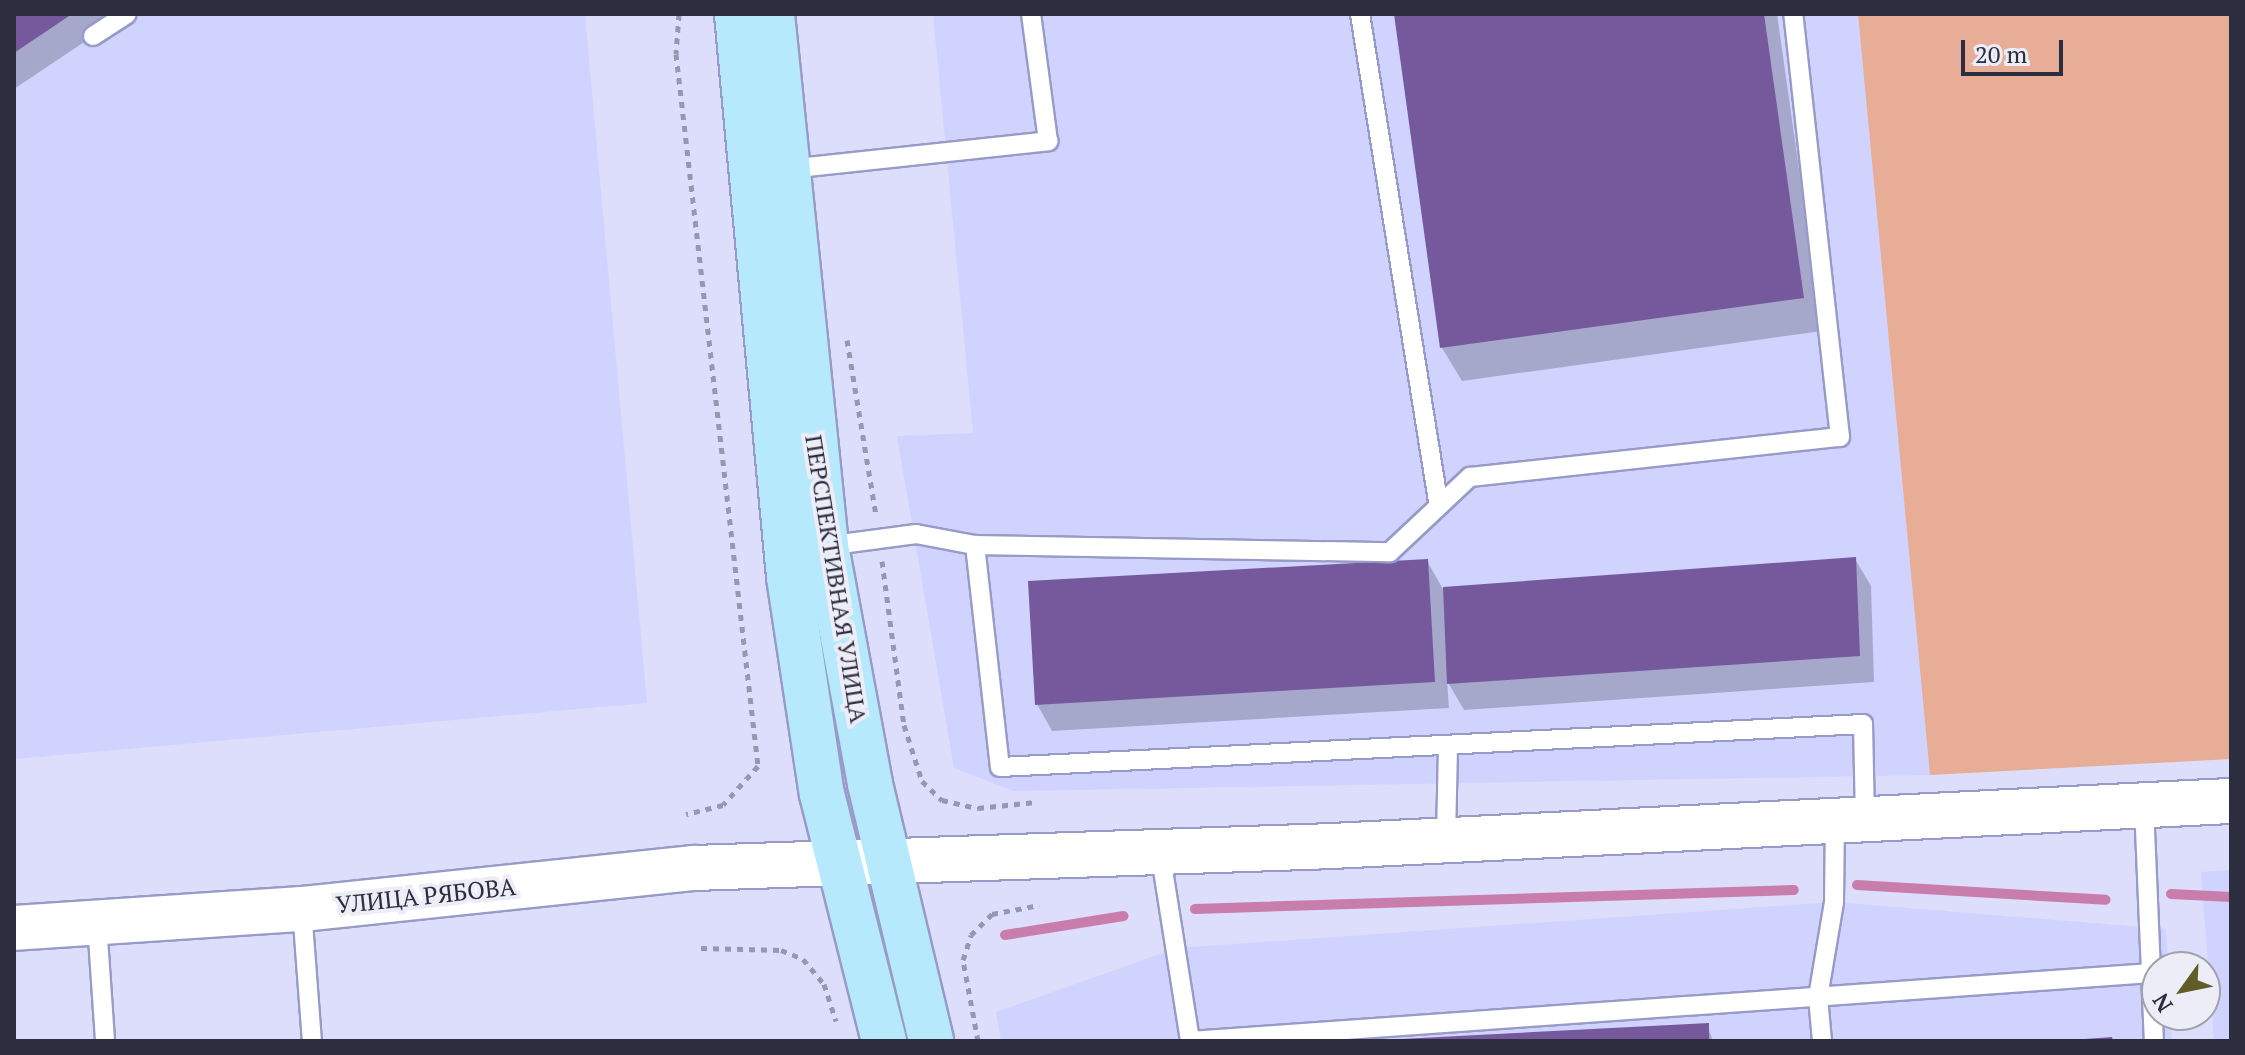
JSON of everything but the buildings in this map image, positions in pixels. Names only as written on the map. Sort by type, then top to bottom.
[{"type":"main road","name":"ПЕРСПЕКТИВНАЯ УЛИЦА","points":[[737,14],[789,577],[837,864],[884,1041]]},
{"type":"main road","name":"ПЕРСПЕКТИВНАЯ УЛИЦА","points":[[772,14],[826,546],[889,861],[931,1041]]},
{"type":"main road","name":"УЛИЦА РЯБОВА","points":[[14,928],[302,909],[694,868],[1160,851],[1850,816],[2231,801]]},
{"type":"lane","points":[[93,36],[127,14]]},
{"type":"lane","points":[[786,169],[1048,141],[1031,14]]},
{"type":"lane","points":[[1360,14],[1439,506]]},
{"type":"lane","points":[[826,546],[916,534],[975,545],[1390,552],[1470,477],[1840,437],[1793,14]]},
{"type":"lane","points":[[975,545],[1000,767],[1863,724],[1818,997],[1822,1041]]},
{"type":"lane","points":[[1446,836],[1448,746]]},
{"type":"lane","points":[[2144,805],[2151,951]]},
{"type":"lane","points":[[1160,851],[1190,1041],[2141,974]]},
{"type":"lane","points":[[302,909],[312,1041]]},
{"type":"lane","points":[[97,923],[105,1041]]},
{"type":"path","points":[[679,14],[676,54],[758,766],[723,805],[686,814]]},
{"type":"path","points":[[846,332],[879,538],[904,725],[922,781],[942,800],[978,808],[1036,802]]},
{"type":"path","points":[[978,1041],[963,960],[971,935],[992,914],[1039,905]]},
{"type":"path","points":[[701,948],[781,950],[803,959],[824,984],[841,1037]]},
{"type":"shaded area","points":[[14,14],[585,14],[647,703],[14,759]]},
{"type":"shaded area","points":[[933,14],[1858,14],[1930,775],[1013,791],[954,768],[897,436],[973,433]]},
{"type":"shaded area","points":[[1858,14],[2231,14],[2231,759],[1930,775]]},
{"type":"shaded area","points":[[2231,870],[2231,1041],[2214,1041],[2213,1031],[2221,1031],[2221,951],[2207,951],[2201,872]]},
{"type":"shaded area","points":[[1834,902],[2166,929],[2167,951],[2141,951],[2141,1031],[2172,1031],[2172,1041],[1001,1041],[996,1012],[1177,948]]},
{"type":"waterway","points":[[1857,885],[2106,900]]},
{"type":"waterway","points":[[1195,909],[1794,890]]},
{"type":"waterway","points":[[2171,894],[2231,897]]},
{"type":"waterway","points":[[1005,935],[1123,916]]}]
